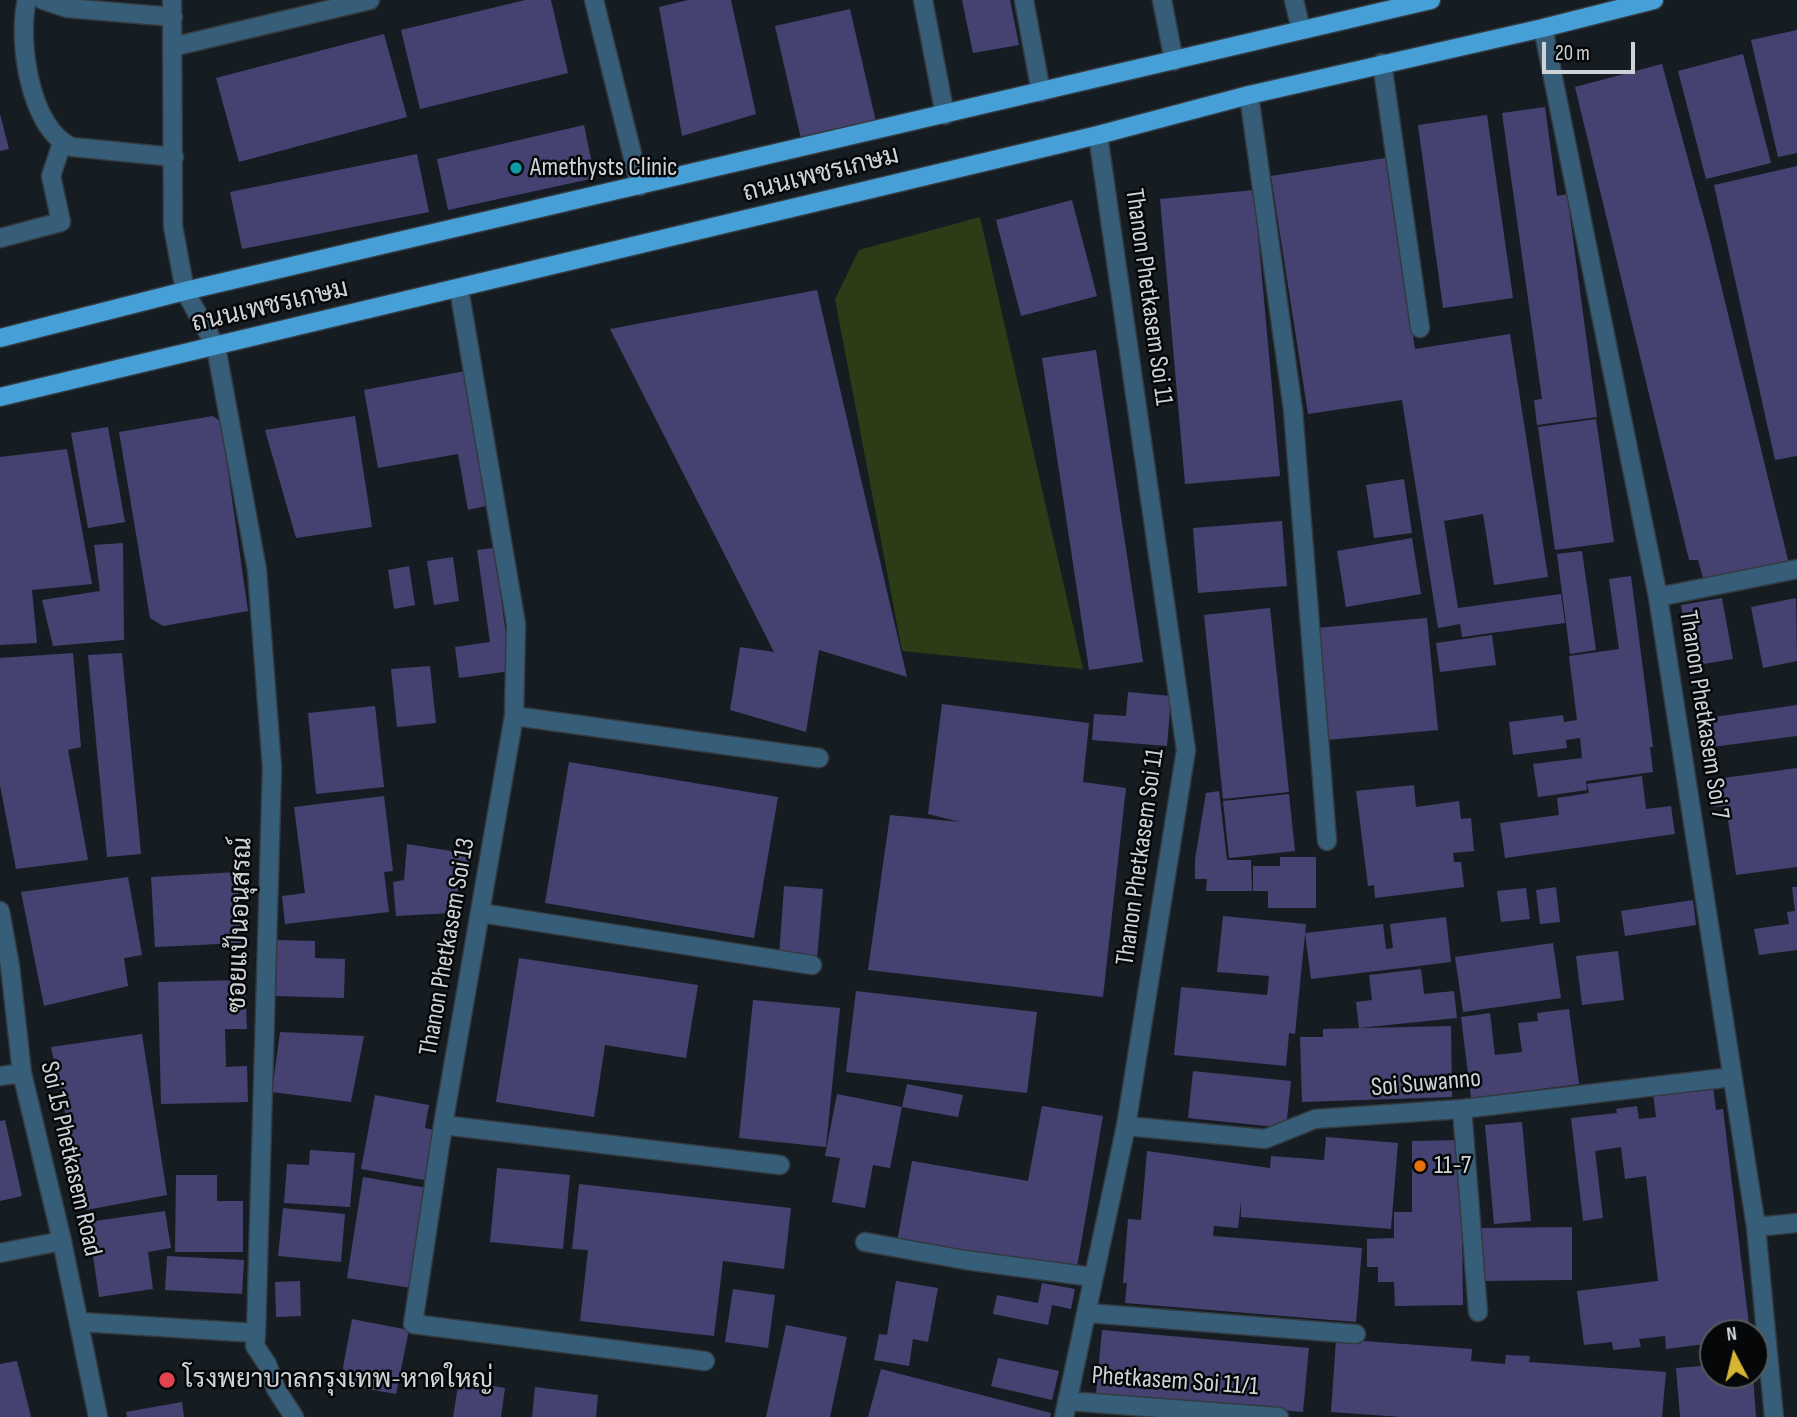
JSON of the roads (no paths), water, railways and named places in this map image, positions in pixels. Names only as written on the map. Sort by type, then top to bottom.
[{"type":"main road","name":"ถนนเพชรเกษม","points":[[0,338],[185,291],[1431,0]]},
{"type":"main road","name":"ถนนเพชรเกษม","points":[[0,397],[1098,135],[1382,63],[1543,28],[1654,0]]},
{"type":"street","points":[[27,0],[25,50],[30,80],[42,118],[52,134],[62,143],[72,146],[173,157]]},
{"type":"street","points":[[43,0],[67,8],[172,9]]},
{"type":"street","points":[[172,47],[370,0]]},
{"type":"street","points":[[594,0],[640,186]]},
{"type":"street","points":[[923,0],[945,115]]},
{"type":"street","points":[[1024,0],[1041,92]]},
{"type":"street","points":[[1163,0],[1174,61]]},
{"type":"street","points":[[1294,0],[1301,30]]},
{"type":"street","name":"ซอยแป้นอนุสรณ์","points":[[172,9],[173,226],[185,291],[216,347],[257,569],[271,768],[256,1333]]},
{"type":"street","name":"Thanon Phetkasem Soi 7","points":[[1543,28],[1658,597],[1756,1227],[1774,1417]]},
{"type":"street","points":[[1382,63],[1420,328]]},
{"type":"street","points":[[1249,95],[1293,411],[1327,841]]},
{"type":"street","name":"Thanon Phetkasem Soi 11","points":[[1066,1409],[1126,1126],[1186,750],[1098,135]]},
{"type":"street","points":[[0,238],[61,222],[51,176],[62,143]]},
{"type":"street","name":"Thanon Phetkasem Soi 13","points":[[458,289],[516,624],[514,716],[443,1125],[413,1324],[705,1361]]},
{"type":"street","points":[[1658,597],[1797,569]]},
{"type":"street","points":[[514,716],[819,758]]},
{"type":"street","name":"Soi 15 Phetkasem Road","points":[[0,911],[5,967],[22,1073],[80,1322],[98,1417]]},
{"type":"street","points":[[481,913],[812,965]]},
{"type":"street","points":[[0,1076],[22,1073]]},
{"type":"street","name":"Soi Suwanno","points":[[1126,1126],[1265,1139],[1315,1119],[1462,1109],[1732,1077]]},
{"type":"street","points":[[1462,1109],[1478,1312]]},
{"type":"street","points":[[443,1125],[780,1165]]},
{"type":"street","points":[[1756,1227],[1797,1223]]},
{"type":"street","points":[[0,1253],[62,1241]]},
{"type":"street","points":[[864,1242],[965,1260],[1093,1276]]},
{"type":"street","points":[[1087,1313],[1356,1334]]},
{"type":"street","points":[[80,1322],[256,1333],[256,1346],[267,1364],[276,1389],[293,1417]]},
{"type":"street","name":"Phetkasem Soi 11/1","points":[[1066,1409],[1279,1417]]},
{"type":"place","name":"Amethysts Clinic","points":[[516,168]]},
{"type":"place","name":"11-7","points":[[1420,1166]]},
{"type":"place","name":"โรงพยาบาลกรุงเทพ-หาดใหญ่","points":[[167,1380]]}]
